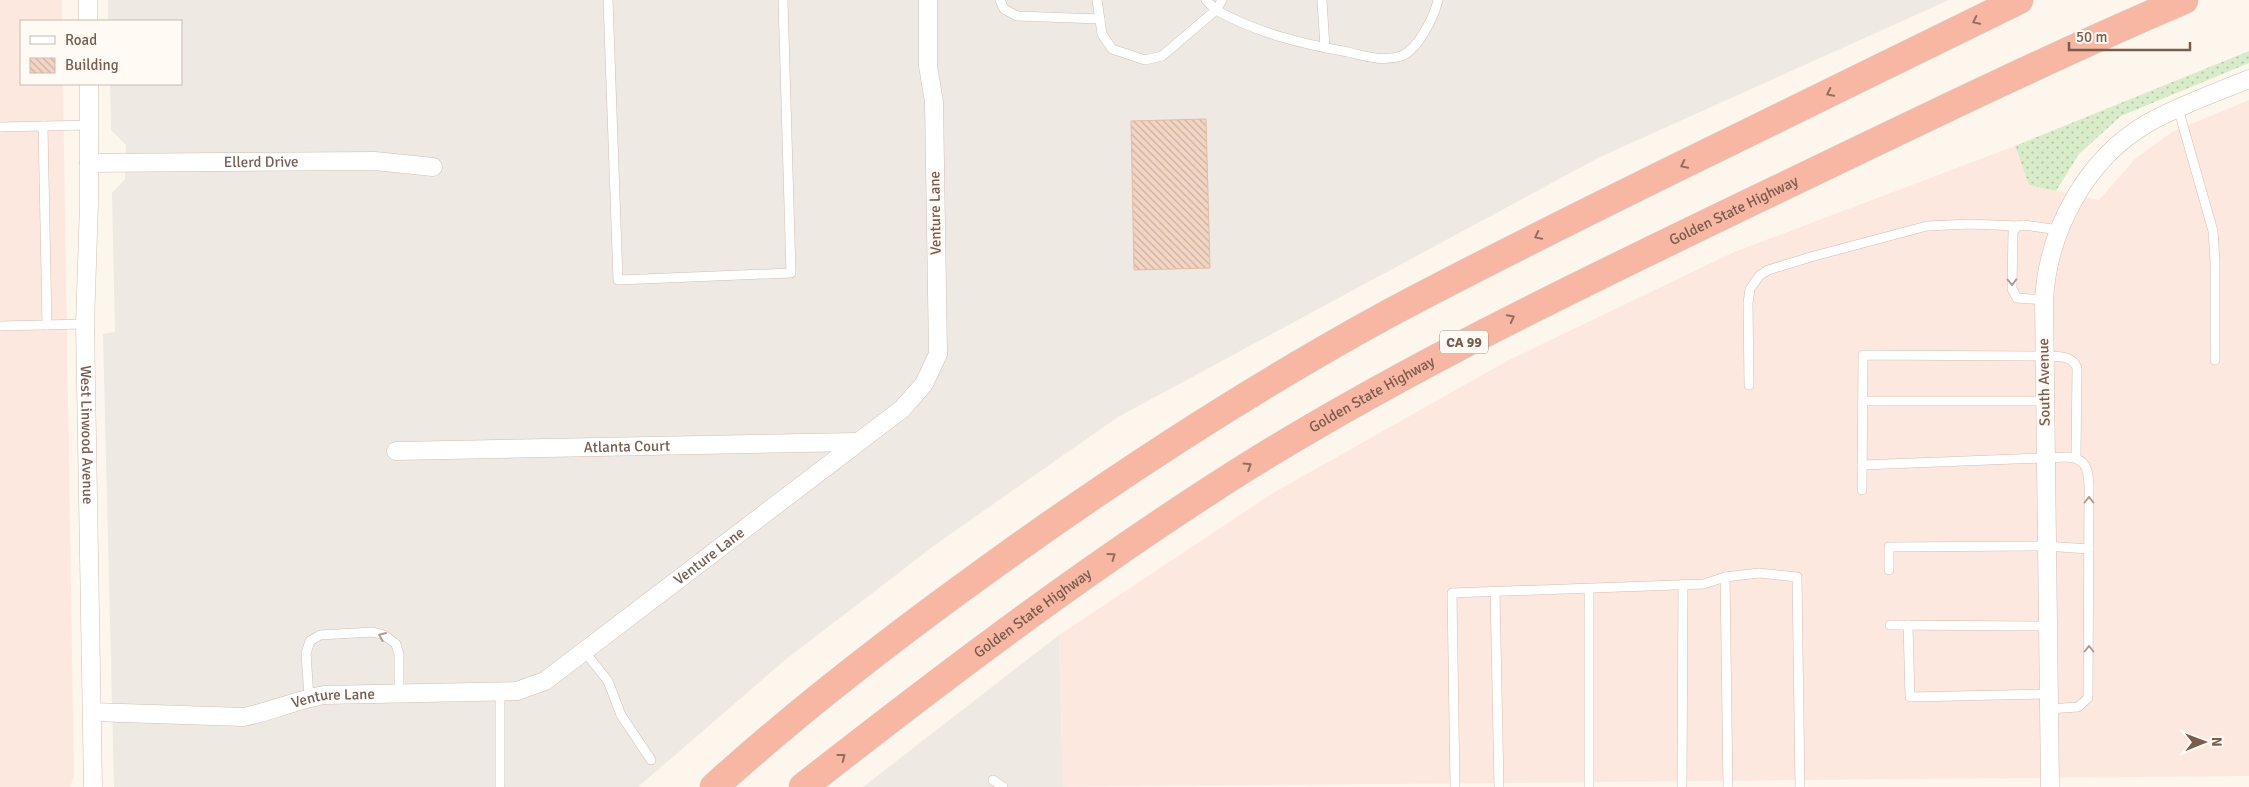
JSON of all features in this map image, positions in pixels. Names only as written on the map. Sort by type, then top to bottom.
[{"type":"highway","points":[[714,787],[777,732],[934,608],[1043,529],[1130,470],[1267,384],[1383,317],[1501,254],[2019,0]]},
{"type":"highway","name":"Golden State Highway","points":[[803,787],[924,692],[1136,538],[1358,400],[1473,337],[1540,303],[2078,45],[2184,0]]},
{"type":"street","points":[[88,0],[88,20]]},
{"type":"street","name":"Venture Lane","points":[[92,712],[244,717],[324,695],[517,691],[545,681],[902,409],[924,384],[938,354],[934,102],[928,66],[928,0]]},
{"type":"street","name":"South Avenue","points":[[2050,787],[2045,546],[2044,300],[2046,274],[2059,230],[2079,192],[2108,155],[2140,128],[2178,108],[2249,79]]},
{"type":"street","name":"West Linwood Avenue","points":[[89,85],[89,163],[84,324],[92,787]]},
{"type":"street","name":"Ellerd Drive","points":[[89,163],[375,161],[433,167]]},
{"type":"street","name":"Atlanta Court","points":[[396,451],[858,442]]},
{"type":"lane","points":[[608,0],[618,280],[791,273],[783,0]]},
{"type":"lane","points":[[1000,0],[1004,9],[1017,16],[1100,19]]},
{"type":"lane","points":[[1098,0],[1102,34],[1112,49],[1145,60],[1162,56],[1216,10],[1222,0]]},
{"type":"lane","points":[[1206,0],[1216,10],[1234,20],[1299,43],[1382,59],[1403,55],[1419,40],[1434,15],[1438,0]]},
{"type":"lane","points":[[1322,0],[1325,48]]},
{"type":"lane","points":[[2178,108],[2213,231],[2215,262],[2215,360]]},
{"type":"lane","points":[[0,127],[89,125]]},
{"type":"lane","points":[[43,126],[47,325]]},
{"type":"lane","points":[[1749,385],[1748,303],[1750,289],[1759,276],[1768,270],[1927,226],[1970,224],[2029,225],[2059,230]]},
{"type":"lane","points":[[2018,226],[2012,237],[2012,289],[2014,296],[2017,298],[2044,300]]},
{"type":"lane","points":[[0,326],[84,324]]},
{"type":"lane","points":[[1862,490],[1863,355],[2044,356],[2071,359],[2076,368],[2076,458]]},
{"type":"lane","points":[[1863,401],[2045,401]]},
{"type":"lane","points":[[1862,465],[2045,458],[2076,458],[2082,459],[2087,465],[2089,473],[2088,698],[2085,704],[2078,707],[2048,701],[1910,697],[1908,625]]},
{"type":"lane","points":[[1889,570],[1889,547],[2045,546],[2089,549]]},
{"type":"lane","points":[[1455,787],[1452,593],[1704,584],[1725,577],[1759,573],[1797,577],[1800,787]]},
{"type":"lane","points":[[1725,577],[1728,787]]},
{"type":"lane","points":[[1682,787],[1683,584]]},
{"type":"lane","points":[[1589,589],[1590,787]]},
{"type":"lane","points":[[1494,592],[1498,787]]},
{"type":"lane","points":[[1890,625],[2047,626]]},
{"type":"lane","points":[[309,698],[306,653],[310,641],[320,635],[373,632],[384,635],[396,644],[399,655],[399,694]]},
{"type":"lane","points":[[584,651],[608,681],[621,715],[651,760]]},
{"type":"lane","points":[[500,691],[500,786]]},
{"type":"lane","points":[[993,780],[1003,787]]},
{"type":"shaded area","points":[[0,0],[62,0],[62,20],[20,20],[20,85],[63,85],[74,776],[70,787],[0,787]]},
{"type":"shaded area","points":[[108,0],[1949,0],[1600,157],[1118,417],[939,542],[785,660],[638,787],[114,787],[103,334],[115,332],[112,193],[125,179],[126,145],[111,130],[110,85],[182,85],[182,20],[108,20]]},
{"type":"shaded area","points":[[2249,100],[2249,776],[1063,787],[1059,635],[1273,493],[1507,361],[1734,252],[2015,146],[2029,185],[2099,200],[2135,159],[2172,132]]},
{"type":"shaded area","points":[[1059,635],[1063,787],[863,787]]},
{"type":"green space","points":[[2249,51],[2249,63],[2121,116],[2079,154],[2056,191],[2029,185],[2015,146]]},
{"type":"building","points":[[1206,119],[1210,268],[1134,270],[1131,121]]}]
